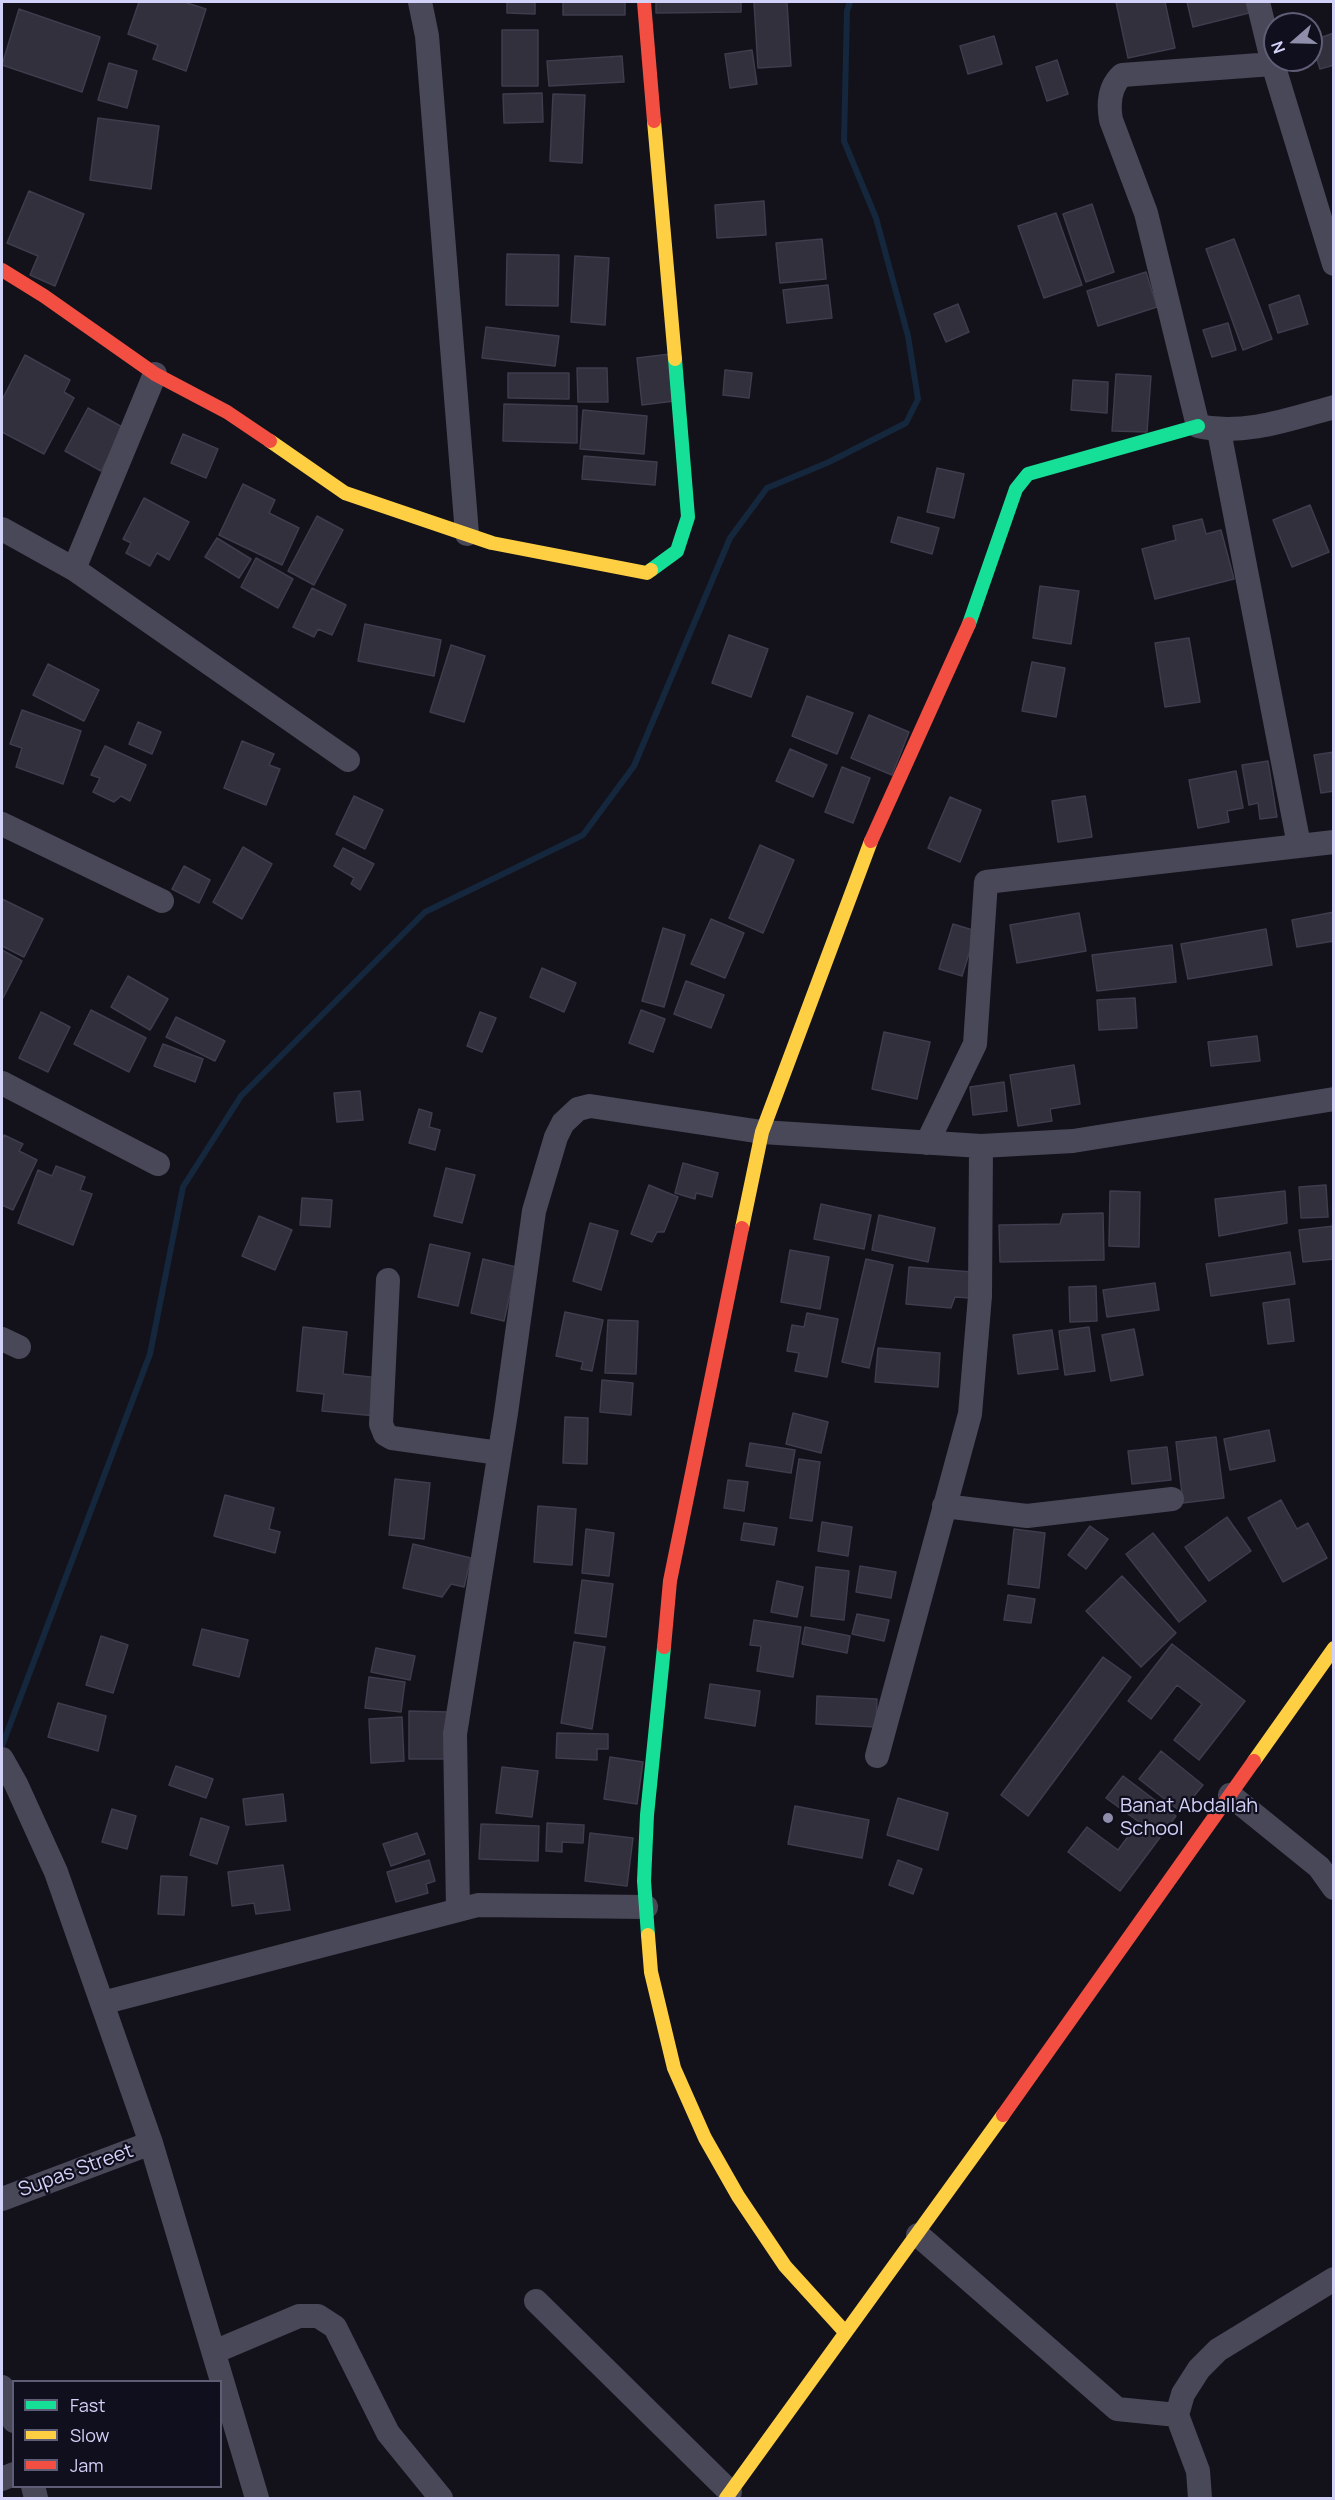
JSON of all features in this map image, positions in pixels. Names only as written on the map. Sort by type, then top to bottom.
[{"type":"street","points":[[420,2],[427,36],[467,534]]},
{"type":"street","points":[[2,270],[44,296],[155,375],[227,412],[345,493],[492,543],[646,573],[677,551],[688,517],[644,2]]},
{"type":"street","points":[[1258,2],[1263,23]]},
{"type":"street","points":[[1263,65],[1122,75],[1115,82],[1108,105],[1110,120],[1146,213],[1208,428],[1299,846]]},
{"type":"street","points":[[1275,72],[1334,264]]},
{"type":"street","points":[[74,569],[155,375]]},
{"type":"street","points":[[844,2332],[785,2266],[738,2196],[705,2138],[674,2068],[651,1972],[644,1881],[647,1815],[670,1581],[762,1132],[866,853],[965,634],[1016,489],[1028,474],[1051,466],[1208,428],[1243,429],[1334,407]]},
{"type":"street","points":[[2,529],[74,569],[348,760]]},
{"type":"street","points":[[2,824],[162,901]]},
{"type":"street","points":[[927,1143],[975,1044],[986,882],[1334,842]]},
{"type":"street","points":[[2,1083],[158,1164]]},
{"type":"street","points":[[458,1910],[455,1734],[534,1211],[556,1137],[563,1123],[578,1109],[590,1106],[762,1132],[981,1146],[1073,1141],[1334,1099]]},
{"type":"street","points":[[877,1756],[970,1414],[980,1296],[981,1146]]},
{"type":"street","points":[[388,1280],[381,1424],[385,1434],[392,1438],[499,1453]]},
{"type":"street","points":[[944,1506],[1027,1516],[1172,1499]]},
{"type":"street","points":[[536,2301],[728,2495],[844,2332],[918,2235],[1334,1648]]},
{"type":"street","points":[[2,1759],[16,1784],[56,1872],[151,2143],[257,2499]]},
{"type":"street","points":[[1230,1795],[1319,1867],[1334,1888]]},
{"type":"street","points":[[102,2003],[478,1905],[646,1907]]},
{"type":"street","name":"Supas Street","points":[[2,2199],[151,2143]]},
{"type":"street","points":[[918,2235],[1108,2403],[1117,2409],[1177,2415]]},
{"type":"street","points":[[1200,2499],[1198,2471],[1177,2415],[1184,2394],[1199,2369],[1218,2350],[1334,2279]]},
{"type":"street","points":[[214,2352],[299,2316],[318,2316],[335,2327],[388,2433],[441,2499]]},
{"type":"street","points":[[2,2387],[12,2415]]},
{"type":"building","points":[[139,2],[184,2],[206,9],[186,71],[153,59],[158,45],[128,34]]},
{"type":"building","points":[[507,2],[535,2],[535,14],[507,13]]},
{"type":"building","points":[[563,2],[625,2],[625,15],[563,15]]},
{"type":"building","points":[[656,2],[741,2],[741,12],[656,13]]},
{"type":"building","points":[[754,2],[787,2],[791,66],[758,68]]},
{"type":"building","points":[[1116,2],[1165,2],[1175,48],[1128,58]]},
{"type":"building","points":[[1187,2],[1246,2],[1249,13],[1193,27]]},
{"type":"building","points":[[19,9],[100,37],[82,92],[2,65]]},
{"type":"building","points":[[502,30],[538,30],[538,86],[502,86]]},
{"type":"building","points":[[1334,33],[1334,65],[1323,68],[1323,37]]},
{"type":"building","points":[[994,36],[1002,64],[968,74],[960,46]]},
{"type":"building","points":[[752,50],[757,84],[730,88],[725,54]]},
{"type":"building","points":[[622,56],[624,82],[549,86],[547,61]]},
{"type":"building","points":[[1057,60],[1068,94],[1047,101],[1036,67]]},
{"type":"building","points":[[109,63],[137,71],[127,108],[98,100]]},
{"type":"building","points":[[542,93],[543,122],[504,123],[503,94]]},
{"type":"building","points":[[553,94],[585,95],[582,163],[550,161]]},
{"type":"building","points":[[98,118],[159,126],[151,189],[90,180]]},
{"type":"building","points":[[29,191],[84,214],[55,286],[30,275],[38,256],[7,243]]},
{"type":"building","points":[[764,201],[766,235],[717,238],[715,205]]},
{"type":"building","points":[[1092,204],[1114,272],[1086,282],[1063,214]]},
{"type":"building","points":[[1056,213],[1082,285],[1044,298],[1018,226]]},
{"type":"building","points":[[822,239],[826,279],[780,283],[776,243]]},
{"type":"building","points":[[1234,239],[1272,339],[1243,350],[1206,249]]},
{"type":"building","points":[[507,254],[559,255],[558,306],[506,305]]},
{"type":"building","points":[[575,256],[609,258],[605,325],[571,322]]},
{"type":"building","points":[[1146,272],[1157,307],[1098,326],[1087,291]]},
{"type":"building","points":[[828,285],[832,318],[787,323],[783,290]]},
{"type":"building","points":[[1299,295],[1308,324],[1278,333],[1269,305]]},
{"type":"building","points":[[958,304],[969,332],[946,342],[934,314]]},
{"type":"building","points":[[1228,323],[1236,350],[1212,357],[1203,330]]},
{"type":"building","points":[[486,327],[559,336],[555,366],[482,358]]},
{"type":"building","points":[[670,354],[675,401],[642,405],[637,358]]},
{"type":"building","points":[[25,355],[70,380],[64,392],[74,398],[44,454],[2,432],[2,400]]},
{"type":"building","points":[[577,368],[607,368],[608,402],[578,402]]},
{"type":"building","points":[[725,370],[752,373],[749,398],[723,395]]},
{"type":"building","points":[[508,373],[569,373],[569,399],[508,398]]},
{"type":"building","points":[[1116,374],[1151,376],[1147,432],[1112,431]]},
{"type":"building","points":[[1073,380],[1108,382],[1107,413],[1071,410]]},
{"type":"building","points":[[504,404],[577,406],[577,443],[503,441]]},
{"type":"building","points":[[88,408],[124,428],[101,471],[65,451]]},
{"type":"building","points":[[583,410],[647,416],[644,454],[580,449]]},
{"type":"building","points":[[183,434],[218,449],[206,478],[171,463]]},
{"type":"building","points":[[584,456],[657,462],[655,485],[582,479]]},
{"type":"building","points":[[937,468],[964,474],[954,518],[927,512]]},
{"type":"building","points":[[243,484],[275,500],[269,513],[299,528],[282,565],[219,535]]},
{"type":"building","points":[[144,498],[189,522],[169,560],[157,553],[150,566],[126,553],[131,543],[123,539]]},
{"type":"building","points":[[1310,505],[1329,552],[1292,567],[1273,520]]},
{"type":"building","points":[[317,516],[343,530],[314,585],[288,571]]},
{"type":"building","points":[[898,517],[939,528],[932,554],[891,542]]},
{"type":"building","points":[[1202,519],[1206,534],[1221,530],[1234,579],[1155,599],[1142,549],[1176,540],[1173,526]]},
{"type":"building","points":[[217,538],[251,559],[239,578],[205,557]]},
{"type":"building","points":[[256,558],[293,579],[278,608],[241,587]]},
{"type":"building","points":[[1040,586],[1079,591],[1071,644],[1033,638]]},
{"type":"building","points":[[312,588],[346,605],[332,635],[318,629],[314,637],[293,627]]},
{"type":"building","points":[[365,624],[441,640],[434,676],[358,661]]},
{"type":"building","points":[[729,635],[768,649],[751,697],[712,683]]},
{"type":"building","points":[[1189,638],[1200,702],[1165,707],[1155,643]]},
{"type":"building","points":[[451,645],[485,656],[464,722],[430,712]]},
{"type":"building","points":[[1032,662],[1065,668],[1056,717],[1022,711]]},
{"type":"building","points":[[48,664],[99,690],[84,721],[33,695]]},
{"type":"building","points":[[807,696],[853,713],[837,754],[792,736]]},
{"type":"building","points":[[22,710],[81,731],[63,784],[16,767],[22,748],[10,744]]},
{"type":"building","points":[[869,715],[909,732],[892,775],[851,758]]},
{"type":"building","points":[[138,722],[161,732],[152,754],[129,744]]},
{"type":"building","points":[[242,741],[274,754],[269,765],[280,769],[266,805],[224,788]]},
{"type":"building","points":[[105,746],[146,765],[130,801],[121,796],[114,802],[93,792],[100,778],[91,775]]},
{"type":"building","points":[[790,749],[827,765],[813,797],[776,781]]},
{"type":"building","points":[[1334,752],[1334,791],[1321,793],[1314,755]]},
{"type":"building","points":[[1268,761],[1277,817],[1260,819],[1258,803],[1249,805],[1242,765]]},
{"type":"building","points":[[842,767],[870,778],[853,823],[825,812]]},
{"type":"building","points":[[1236,771],[1243,808],[1227,811],[1229,822],[1198,828],[1189,780]]},
{"type":"building","points":[[354,796],[383,810],[365,849],[336,834]]},
{"type":"building","points":[[1085,796],[1092,837],[1058,842],[1052,801]]},
{"type":"building","points":[[950,797],[981,810],[960,862],[928,848]]},
{"type":"building","points":[[760,845],[794,860],[763,933],[729,918]]},
{"type":"building","points":[[243,847],[272,864],[242,919],[213,902]]},
{"type":"building","points":[[343,848],[374,864],[360,890],[351,884],[354,878],[334,866]]},
{"type":"building","points":[[184,866],[210,880],[199,903],[172,889]]},
{"type":"building","points":[[2,899],[43,919],[24,957],[2,946]]},
{"type":"building","points":[[1334,912],[1334,941],[1297,947],[1292,920]]},
{"type":"building","points":[[1079,913],[1086,951],[1017,963],[1010,925]]},
{"type":"building","points":[[711,919],[744,933],[725,978],[691,964]]},
{"type":"building","points":[[953,924],[976,931],[962,976],[939,969]]},
{"type":"building","points":[[663,928],[685,935],[664,1007],[642,1001]]},
{"type":"building","points":[[1266,929],[1272,965],[1188,979],[1181,944]]},
{"type":"building","points":[[1172,945],[1176,982],[1097,991],[1092,955]]},
{"type":"building","points":[[2,950],[22,961],[3,998],[2,997]]},
{"type":"building","points":[[542,968],[576,983],[564,1012],[530,997]]},
{"type":"building","points":[[128,976],[168,999],[150,1030],[111,1007]]},
{"type":"building","points":[[686,981],[724,995],[711,1028],[674,1014]]},
{"type":"building","points":[[1135,998],[1137,1028],[1099,1030],[1097,1000]]},
{"type":"building","points":[[91,1010],[146,1038],[129,1072],[74,1044]]},
{"type":"building","points":[[641,1010],[665,1019],[653,1052],[629,1043]]},
{"type":"building","points":[[41,1012],[70,1027],[48,1072],[19,1058]]},
{"type":"building","points":[[480,1012],[496,1018],[482,1052],[467,1046]]},
{"type":"building","points":[[176,1017],[225,1041],[215,1061],[166,1037]]},
{"type":"building","points":[[884,1032],[930,1042],[917,1099],[872,1089]]},
{"type":"building","points":[[1257,1036],[1260,1061],[1211,1066],[1208,1042]]},
{"type":"building","points":[[163,1044],[203,1059],[195,1082],[154,1066]]},
{"type":"building","points":[[1074,1065],[1080,1104],[1050,1109],[1052,1121],[1018,1126],[1010,1075]]},
{"type":"building","points":[[1004,1082],[1007,1111],[973,1115],[970,1087]]},
{"type":"building","points":[[360,1091],[363,1120],[337,1122],[334,1093]]},
{"type":"building","points":[[419,1109],[432,1113],[429,1127],[440,1130],[435,1150],[409,1143]]},
{"type":"building","points":[[4,1135],[23,1144],[19,1151],[37,1160],[13,1210],[2,1205],[2,1141]]},
{"type":"building","points":[[683,1163],[718,1173],[712,1197],[696,1193],[695,1199],[675,1193]]},
{"type":"building","points":[[56,1166],[85,1177],[80,1190],[92,1194],[73,1245],[18,1223],[38,1170],[52,1176]]},
{"type":"building","points":[[446,1168],[475,1175],[462,1223],[434,1216]]},
{"type":"building","points":[[649,1185],[678,1197],[664,1232],[657,1232],[652,1242],[631,1234]]},
{"type":"building","points":[[1326,1185],[1328,1217],[1301,1218],[1299,1187]]},
{"type":"building","points":[[1110,1191],[1140,1192],[1139,1247],[1109,1246]]},
{"type":"building","points":[[1285,1191],[1287,1223],[1219,1236],[1215,1199]]},
{"type":"building","points":[[302,1198],[332,1200],[330,1227],[300,1225]]},
{"type":"building","points":[[821,1204],[871,1215],[864,1249],[814,1239]]},
{"type":"building","points":[[1103,1213],[1104,1260],[1000,1262],[999,1225],[1060,1224],[1063,1214]]},
{"type":"building","points":[[879,1215],[935,1228],[928,1262],[872,1250]]},
{"type":"building","points":[[259,1216],[292,1230],[275,1270],[242,1256]]},
{"type":"building","points":[[590,1223],[618,1231],[601,1290],[573,1281]]},
{"type":"building","points":[[1334,1226],[1334,1259],[1303,1262],[1299,1230]]},
{"type":"building","points":[[430,1244],[470,1253],[458,1306],[418,1297]]},
{"type":"building","points":[[790,1250],[829,1257],[820,1309],[781,1302]]},
{"type":"building","points":[[1290,1252],[1295,1284],[1211,1296],[1206,1264]]},
{"type":"building","points":[[483,1259],[516,1267],[504,1321],[471,1313]]},
{"type":"building","points":[[866,1259],[893,1265],[869,1368],[842,1362]]},
{"type":"building","points":[[909,1267],[972,1272],[970,1298],[955,1297],[951,1308],[906,1304]]},
{"type":"building","points":[[1155,1283],[1159,1310],[1107,1317],[1103,1290]]},
{"type":"building","points":[[1096,1286],[1097,1321],[1070,1322],[1069,1287]]},
{"type":"building","points":[[1289,1299],[1294,1341],[1268,1344],[1263,1303]]},
{"type":"building","points":[[565,1312],[603,1320],[592,1371],[581,1369],[583,1362],[556,1356]]},
{"type":"building","points":[[807,1313],[838,1319],[827,1377],[795,1371],[799,1353],[787,1351],[792,1325],[804,1327]]},
{"type":"building","points":[[608,1320],[638,1321],[636,1374],[605,1373]]},
{"type":"building","points":[[303,1327],[347,1332],[343,1374],[380,1378],[376,1416],[322,1411],[324,1394],[297,1391]]},
{"type":"building","points":[[1089,1327],[1095,1371],[1065,1375],[1059,1331]]},
{"type":"building","points":[[1134,1329],[1143,1375],[1111,1381],[1102,1335]]},
{"type":"building","points":[[1052,1330],[1058,1369],[1018,1374],[1013,1335]]},
{"type":"building","points":[[878,1348],[940,1353],[938,1387],[875,1382]]},
{"type":"building","points":[[602,1380],[633,1383],[631,1415],[600,1412]]},
{"type":"building","points":[[793,1413],[828,1422],[821,1453],[786,1444]]},
{"type":"building","points":[[565,1417],[588,1418],[587,1464],[563,1463]]},
{"type":"building","points":[[1269,1430],[1275,1461],[1230,1470],[1224,1439]]},
{"type":"building","points":[[1216,1437],[1224,1498],[1183,1503],[1176,1442]]},
{"type":"building","points":[[750,1443],[795,1450],[791,1473],[746,1466]]},
{"type":"building","points":[[1167,1447],[1171,1480],[1132,1484],[1128,1451]]},
{"type":"building","points":[[799,1459],[820,1462],[812,1521],[790,1518]]},
{"type":"building","points":[[395,1479],[430,1483],[424,1539],[389,1535]]},
{"type":"building","points":[[728,1480],[748,1482],[744,1511],[724,1508]]},
{"type":"building","points":[[225,1495],[274,1508],[269,1529],[280,1532],[275,1553],[214,1536]]},
{"type":"building","points":[[1281,1500],[1297,1529],[1308,1523],[1327,1558],[1283,1582],[1248,1518]]},
{"type":"building","points":[[538,1506],[576,1509],[572,1565],[534,1562]]},
{"type":"building","points":[[1227,1517],[1251,1551],[1209,1581],[1185,1547]]},
{"type":"building","points":[[822,1522],[852,1527],[848,1556],[818,1551]]},
{"type":"building","points":[[744,1523],[777,1528],[774,1545],[741,1540]]},
{"type":"building","points":[[1090,1526],[1108,1539],[1086,1569],[1068,1555]]},
{"type":"building","points":[[586,1529],[614,1533],[609,1576],[582,1573]]},
{"type":"building","points":[[1014,1529],[1045,1533],[1039,1588],[1008,1584]]},
{"type":"building","points":[[1153,1533],[1206,1601],[1179,1622],[1126,1554]]},
{"type":"building","points":[[413,1544],[471,1558],[464,1587],[451,1584],[442,1597],[403,1588]]},
{"type":"building","points":[[860,1566],[896,1572],[891,1598],[856,1592]]},
{"type":"building","points":[[816,1567],[849,1571],[844,1620],[811,1616]]},
{"type":"building","points":[[1122,1576],[1176,1633],[1141,1667],[1086,1611]]},
{"type":"building","points":[[582,1580],[613,1584],[606,1637],[575,1633]]},
{"type":"building","points":[[777,1581],[803,1587],[797,1617],[771,1612]]},
{"type":"building","points":[[1008,1595],[1035,1599],[1031,1623],[1004,1620]]},
{"type":"building","points":[[857,1614],[889,1620],[884,1641],[852,1634]]},
{"type":"building","points":[[754,1620],[801,1627],[793,1677],[757,1671],[761,1646],[750,1645]]},
{"type":"building","points":[[805,1627],[850,1636],[847,1653],[802,1644]]},
{"type":"building","points":[[202,1629],[248,1640],[239,1677],[193,1665]]},
{"type":"building","points":[[101,1636],[128,1645],[113,1693],[86,1685]]},
{"type":"building","points":[[574,1642],[605,1647],[592,1729],[561,1723]]},
{"type":"building","points":[[1172,1644],[1245,1701],[1199,1760],[1174,1740],[1202,1704],[1177,1685],[1151,1719],[1128,1701]]},
{"type":"building","points":[[376,1648],[415,1656],[410,1680],[371,1672]]},
{"type":"building","points":[[1103,1657],[1131,1677],[1028,1816],[1001,1795]]},
{"type":"building","points":[[369,1677],[405,1682],[401,1712],[365,1708]]},
{"type":"building","points":[[710,1684],[760,1691],[755,1726],[705,1718]]},
{"type":"building","points":[[817,1696],[877,1699],[876,1727],[816,1724]]},
{"type":"building","points":[[58,1703],[106,1716],[98,1751],[48,1737]]},
{"type":"building","points":[[409,1711],[450,1712],[450,1759],[409,1759]]},
{"type":"building","points":[[402,1717],[404,1761],[371,1763],[369,1719]]},
{"type":"building","points":[[557,1733],[608,1734],[608,1749],[597,1749],[597,1760],[556,1758]]},
{"type":"building","points":[[1161,1751],[1203,1785],[1181,1812],[1139,1779]]},
{"type":"building","points":[[610,1757],[643,1762],[637,1804],[604,1799]]},
{"type":"building","points":[[176,1766],[213,1779],[206,1798],[169,1785]]},
{"type":"building","points":[[502,1767],[538,1771],[532,1817],[496,1813]]},
{"type":"building","points":[[1123,1776],[1176,1816],[1120,1891],[1068,1852],[1087,1827],[1118,1850],[1139,1822],[1106,1798]]},
{"type":"building","points":[[283,1794],[286,1821],[246,1825],[243,1799]]},
{"type":"building","points":[[898,1798],[948,1813],[938,1850],[887,1835]]},
{"type":"building","points":[[795,1806],[869,1820],[862,1858],[788,1844]]},
{"type":"building","points":[[112,1809],[136,1816],[127,1849],[102,1842]]},
{"type":"building","points":[[201,1818],[229,1827],[217,1864],[190,1855]]},
{"type":"building","points":[[547,1823],[584,1825],[583,1843],[562,1842],[562,1852],[546,1851]]},
{"type":"building","points":[[481,1824],[539,1826],[538,1861],[479,1859]]},
{"type":"building","points":[[417,1833],[425,1854],[391,1866],[383,1844]]},
{"type":"building","points":[[590,1833],[633,1838],[627,1886],[585,1881]]},
{"type":"building","points":[[429,1860],[435,1881],[426,1884],[428,1893],[396,1902],[387,1872]]},
{"type":"building","points":[[898,1860],[922,1869],[913,1894],[889,1885]]},
{"type":"building","points":[[283,1865],[290,1910],[256,1914],[254,1903],[232,1906],[228,1872]]},
{"type":"building","points":[[161,1876],[187,1877],[184,1915],[158,1914]]},
{"type":"waterway","points":[[2,1746],[150,1354],[183,1187],[241,1096],[425,912],[583,835],[634,766],[730,538],[767,488],[829,462],[906,423],[918,399],[908,336],[876,218],[844,141],[847,11],[850,2]]},
{"type":"traffic: fast","points":[[651,570],[677,551],[688,517],[675,359]]},
{"type":"traffic: fast","points":[[969,624],[1016,489],[1028,474],[1198,426]]},
{"type":"traffic: fast","points":[[648,1935],[644,1881],[647,1815],[664,1647]]},
{"type":"traffic: slow","points":[[654,121],[675,359]]},
{"type":"traffic: slow","points":[[270,441],[345,493],[492,543],[647,573],[651,570]]},
{"type":"traffic: slow","points":[[742,1228],[762,1132],[871,841]]},
{"type":"traffic: slow","points":[[1254,1761],[1334,1648]]},
{"type":"traffic: slow","points":[[648,1935],[651,1972],[674,2068],[705,2138],[738,2196],[785,2266],[845,2332]]},
{"type":"traffic: slow","points":[[726,2498],[1003,2115]]},
{"type":"traffic: jam","points":[[644,2],[654,121]]},
{"type":"traffic: jam","points":[[2,270],[44,296],[155,374],[227,412],[270,441]]},
{"type":"traffic: jam","points":[[871,841],[969,624]]},
{"type":"traffic: jam","points":[[664,1647],[670,1581],[742,1228]]},
{"type":"traffic: jam","points":[[1003,2115],[1254,1761]]},
{"type":"place","name":"Banat Abdallah School","points":[[1108,1818]]}]
